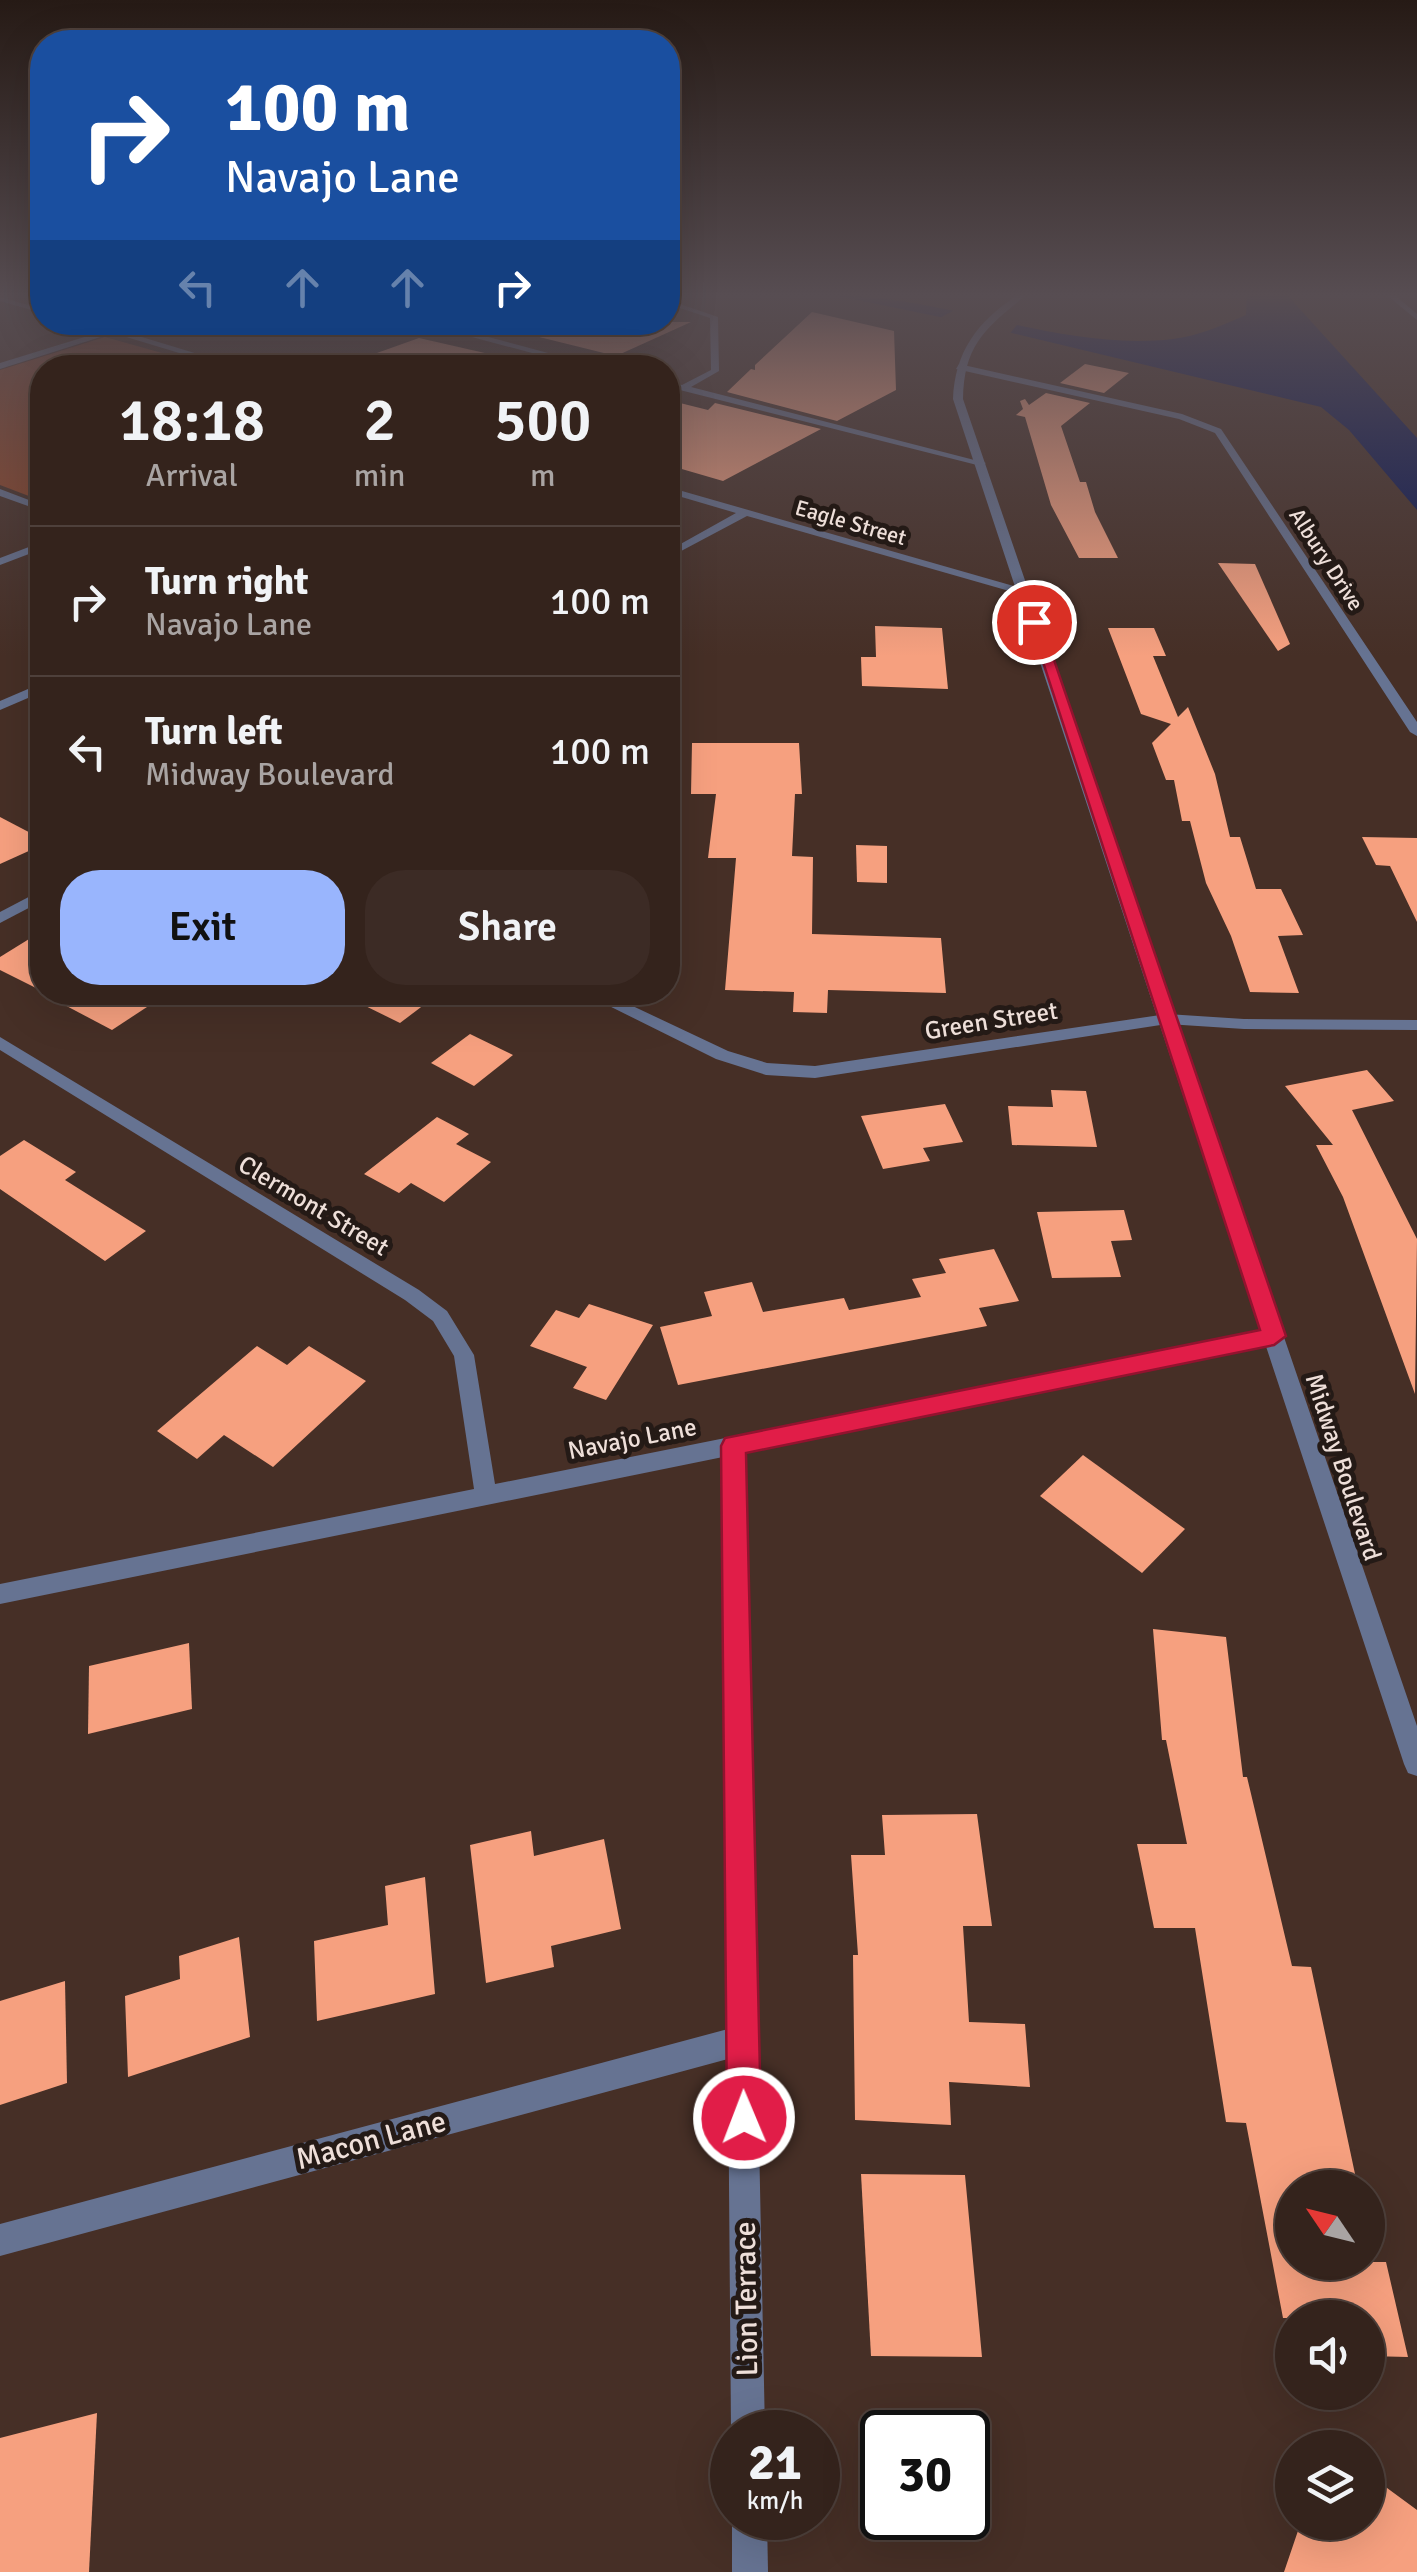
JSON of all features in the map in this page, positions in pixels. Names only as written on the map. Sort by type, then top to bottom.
[{"type":"street","points":[[794,416],[981,463]]},
{"type":"street","name":"Midway Boulevard","points":[[964,416],[1417,1764]]},
{"type":"street","name":"Albury Drive","points":[[1178,416],[1218,430],[1417,732]]},
{"type":"street","points":[[0,492],[30,503]]},
{"type":"street","name":"Eagle Street","points":[[680,493],[1024,592]]},
{"type":"street","points":[[680,548],[746,512]]},
{"type":"street","points":[[0,562],[30,550]]},
{"type":"street","points":[[0,706],[30,692]]},
{"type":"street","points":[[0,918],[30,902]]},
{"type":"street","name":"Green Street","points":[[616,1005],[722,1055],[766,1069],[815,1072],[1167,1019],[1244,1024],[1417,1025]]},
{"type":"street","name":"Clermont Street","points":[[0,1042],[412,1295],[440,1316],[464,1355],[486,1496]]},
{"type":"street","name":"Navajo Lane","points":[[0,1594],[1274,1336]]},
{"type":"street","name":"Lion Terrace","points":[[734,1446],[748,2410]]},
{"type":"street","name":"Macon Lane","points":[[0,2240],[742,2040]]},
{"type":"street","points":[[750,2540],[750,2572]]},
{"type":"shaded area","points":[[0,416],[30,416],[30,496],[0,485]]},
{"type":"shaded area","points":[[1332,416],[1397,416],[1417,438],[1417,510],[1349,430]]},
{"type":"building","points":[[680,416],[768,416],[821,429],[723,481],[680,468]]},
{"type":"building","points":[[818,416],[846,416],[837,421]]},
{"type":"building","points":[[1021,416],[1074,416],[1061,426],[1080,482],[1086,482],[1095,512],[1118,558],[1079,558],[1051,505],[1025,417]]},
{"type":"building","points":[[1218,563],[1255,564],[1290,644],[1278,651]]},
{"type":"building","points":[[875,626],[942,628],[948,689],[862,686],[861,657],[876,657]]},
{"type":"building","points":[[1108,628],[1154,628],[1166,656],[1153,656],[1178,717],[1188,707],[1215,774],[1230,837],[1240,837],[1256,889],[1281,889],[1303,935],[1278,936],[1299,993],[1250,992],[1231,936],[1206,883],[1190,821],[1182,821],[1174,780],[1166,780],[1152,743],[1171,724],[1141,714]]},
{"type":"building","points":[[692,743],[799,743],[802,794],[795,794],[792,856],[813,857],[812,934],[941,938],[946,993],[828,990],[827,1013],[793,1012],[794,992],[725,990],[736,858],[708,858],[716,794],[691,794]]},
{"type":"building","points":[[0,817],[30,833],[30,850],[0,864]]},
{"type":"building","points":[[1362,837],[1417,838],[1417,922],[1390,866],[1376,865]]},
{"type":"building","points":[[856,845],[887,846],[887,883],[857,882]]},
{"type":"building","points":[[30,938],[30,985],[0,970],[0,957]]},
{"type":"building","points":[[65,1005],[147,1007],[112,1030]]},
{"type":"building","points":[[363,1005],[424,1005],[400,1023]]},
{"type":"building","points":[[470,1034],[513,1055],[474,1086],[431,1063]]},
{"type":"building","points":[[1367,1070],[1394,1101],[1352,1110],[1417,1239],[1415,1394],[1343,1197],[1316,1145],[1333,1145],[1285,1086]]},
{"type":"building","points":[[1051,1090],[1086,1091],[1097,1147],[1012,1145],[1008,1106],[1053,1107]]},
{"type":"building","points":[[945,1104],[963,1142],[923,1148],[930,1161],[883,1169],[861,1116]]},
{"type":"building","points":[[437,1117],[469,1134],[456,1144],[491,1162],[444,1202],[411,1183],[399,1193],[364,1174]]},
{"type":"building","points":[[24,1140],[76,1172],[65,1180],[146,1231],[105,1261],[0,1189],[0,1156]]},
{"type":"building","points":[[1124,1210],[1132,1240],[1111,1241],[1121,1277],[1052,1278],[1037,1212]]},
{"type":"building","points":[[994,1249],[1019,1301],[979,1308],[987,1326],[678,1385],[660,1327],[712,1316],[704,1292],[752,1282],[763,1312],[844,1298],[849,1310],[921,1297],[912,1279],[946,1273],[939,1259]]},
{"type":"building","points":[[589,1304],[653,1325],[606,1400],[573,1388],[587,1367],[530,1346],[556,1310],[579,1318]]},
{"type":"building","points":[[257,1346],[287,1365],[309,1346],[366,1381],[273,1467],[224,1435],[197,1459],[157,1431]]},
{"type":"building","points":[[1083,1455],[1185,1529],[1142,1573],[1040,1496]]},
{"type":"building","points":[[1153,1629],[1226,1637],[1243,1777],[1247,1777],[1292,1966],[1311,1967],[1354,2170],[1275,2170],[1275,2276],[1246,2123],[1226,2122],[1195,1928],[1154,1928],[1137,1844],[1187,1844],[1166,1740],[1162,1740]]},
{"type":"building","points":[[189,1643],[192,1709],[88,1734],[89,1666]]},
{"type":"building","points":[[977,1814],[992,1926],[963,1926],[969,2022],[1025,2024],[1030,2087],[949,2082],[951,2125],[855,2120],[853,1955],[858,1955],[851,1855],[885,1855],[882,1815]]},
{"type":"building","points":[[531,1831],[534,1856],[604,1839],[621,1929],[551,1946],[554,1967],[486,1983],[470,1845]]},
{"type":"building","points":[[425,1877],[435,1994],[317,2021],[314,1941],[388,1925],[385,1886]]},
{"type":"building","points":[[239,1937],[250,2037],[128,2077],[125,1996],[180,1979],[179,1956]]},
{"type":"building","points":[[65,1981],[67,2083],[0,2105],[0,2001]]},
{"type":"building","points":[[861,2174],[965,2175],[982,2357],[871,2356]]},
{"type":"building","points":[[1386,2262],[1408,2357],[1385,2356],[1385,2300],[1280,2300],[1276,2280],[1385,2280]]},
{"type":"building","points":[[97,2413],[89,2572],[0,2572],[0,2438]]},
{"type":"building","points":[[1385,2486],[1417,2510],[1417,2572],[1284,2572],[1295,2540],[1385,2540]]},
{"type":"route","points":[[744,2118],[734,1446],[1274,1336],[1034,622]]}]
